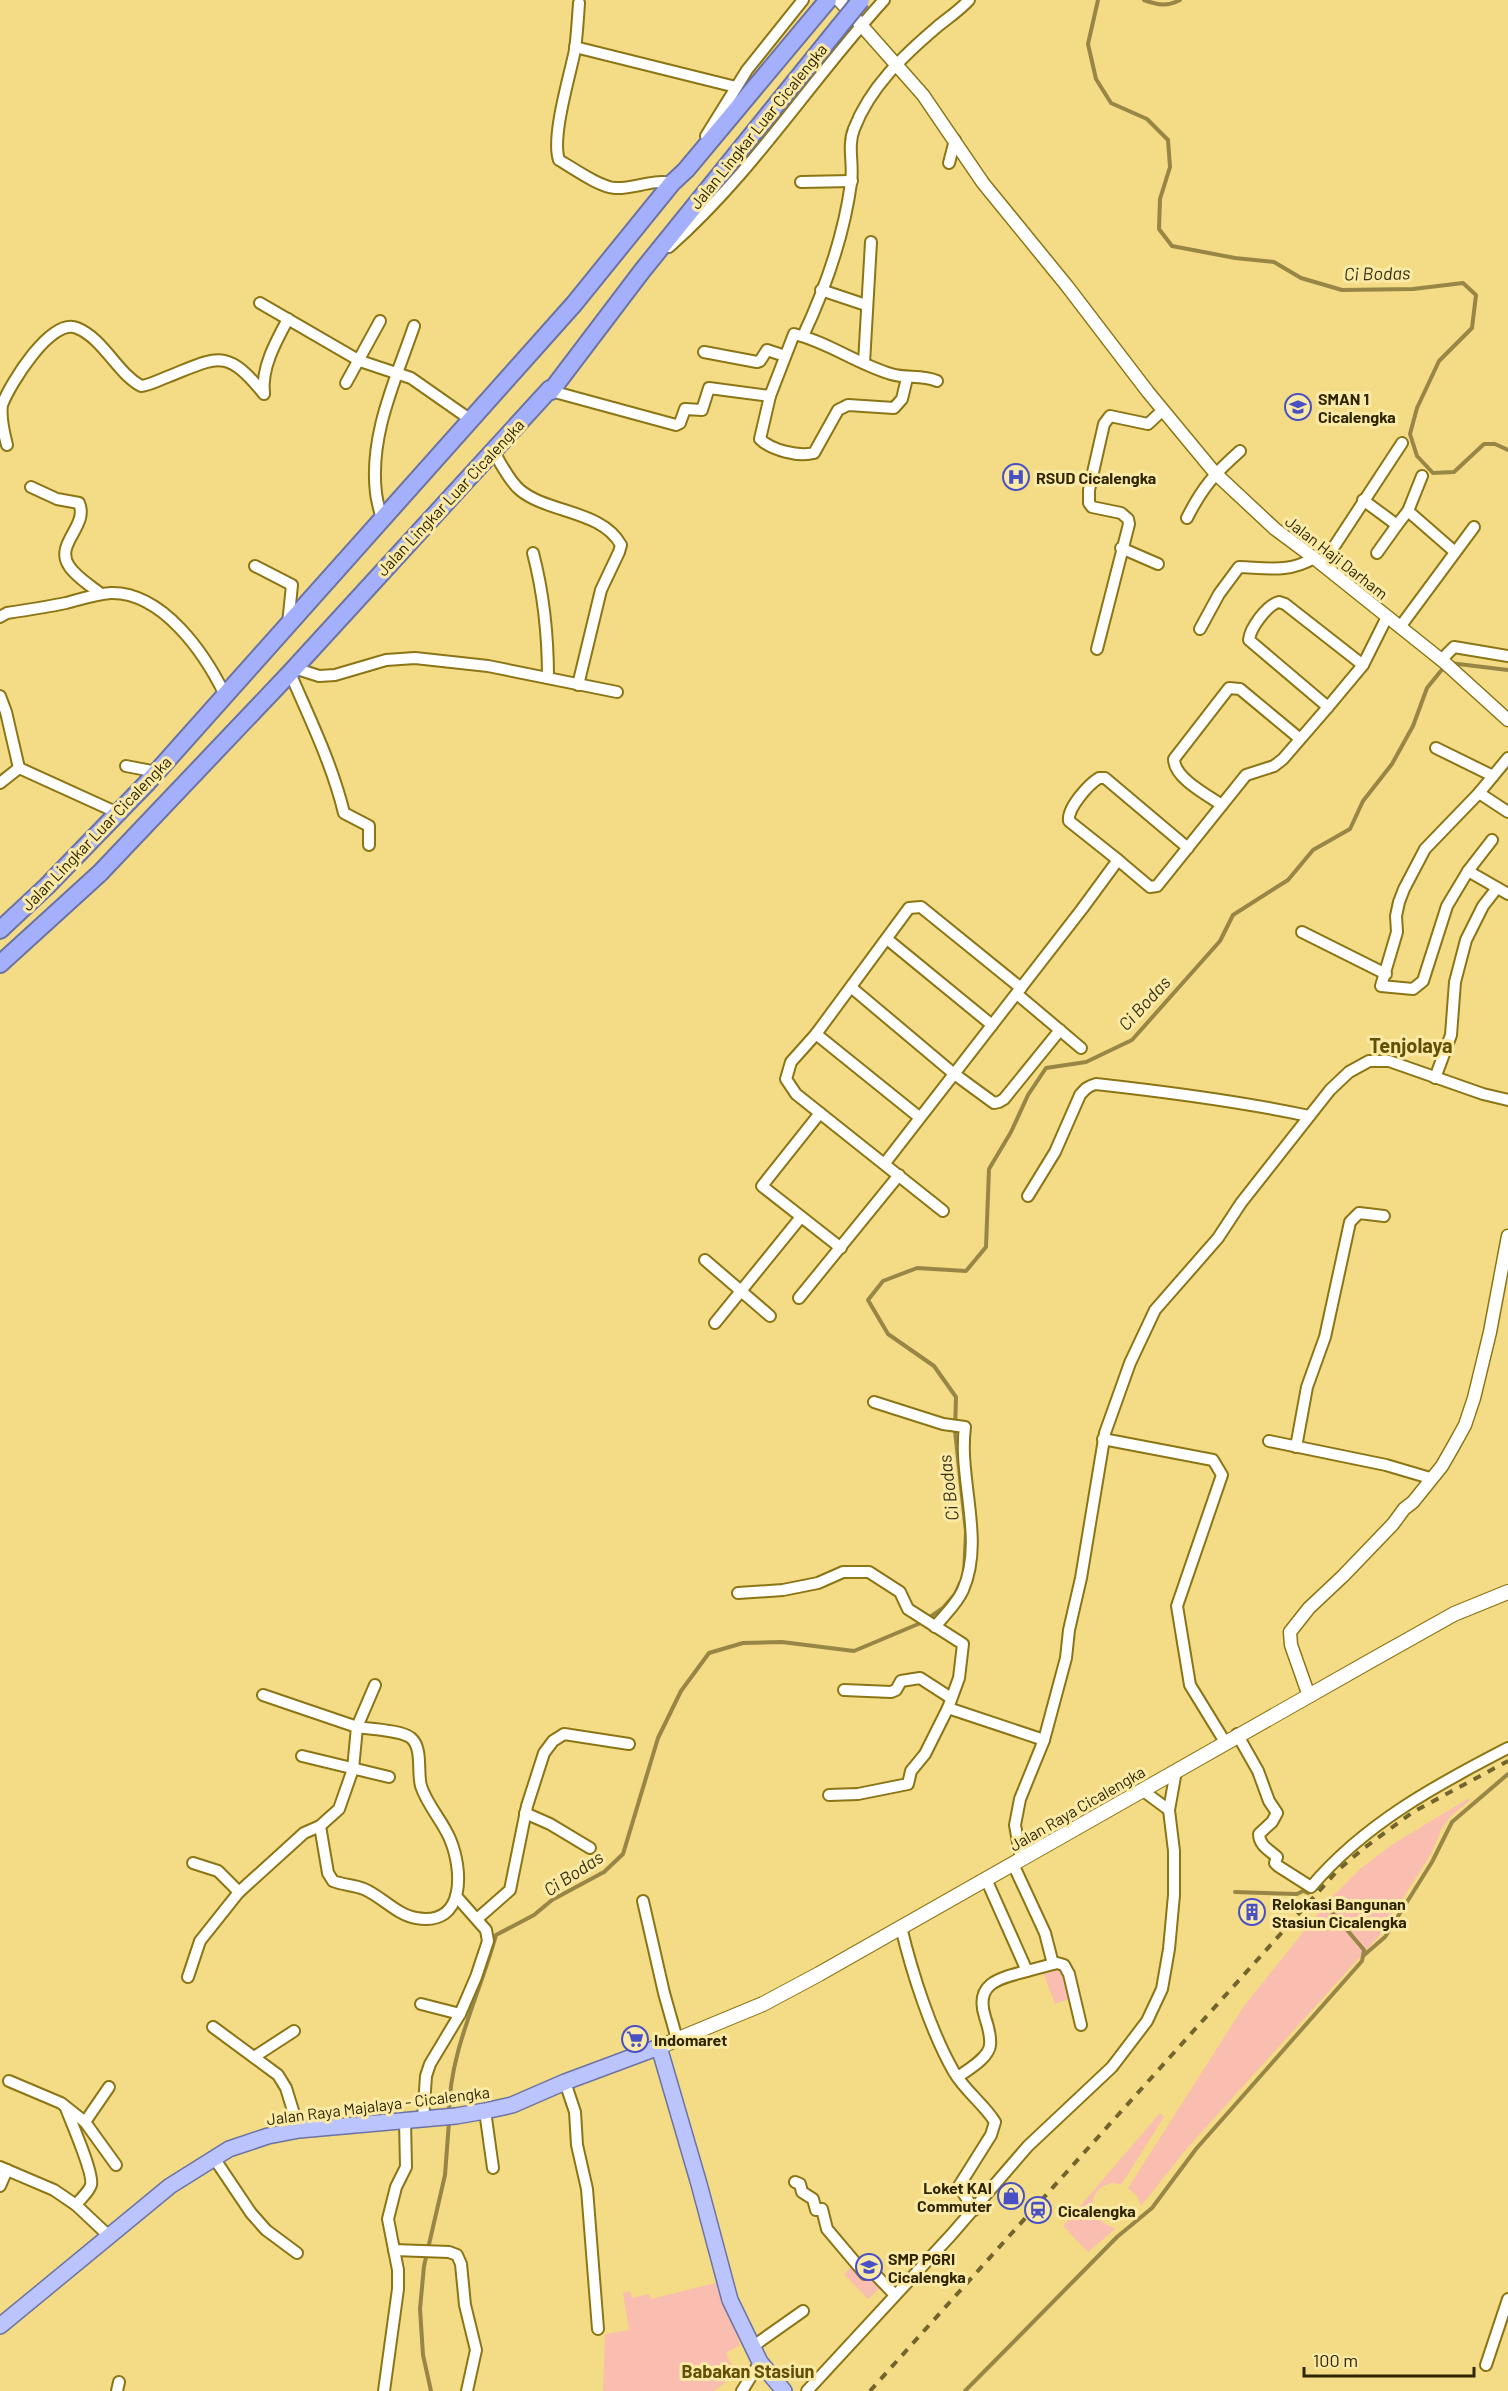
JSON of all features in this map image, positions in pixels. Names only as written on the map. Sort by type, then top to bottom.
[{"type":"highway","name":"Jalan Lingkar Luar Cicalengka","points":[[0,964],[100,873],[292,670],[550,389],[551,391],[642,270],[861,0]]},
{"type":"highway","name":"Jalan Lingkar Luar Cicalengka","points":[[0,930],[47,886],[157,772],[382,520],[574,304],[672,183],[686,170],[824,5]]},
{"type":"main road","name":"Jalan Raya Cicalengka","points":[[659,2047],[763,2004],[1454,1614],[1508,1592]]},
{"type":"main road","name":"Jalan Raya Majalaya - Cicalengka","points":[[0,2326],[170,2186],[214,2158],[245,2143],[299,2130],[456,2116],[485,2111],[522,2101],[565,2082],[659,2047]]},
{"type":"main road","points":[[659,2047],[699,2184],[724,2281],[736,2315],[760,2362],[784,2391]]},
{"type":"street","points":[[686,170],[736,87],[803,0]]},
{"type":"street","name":"Jalan Haji Darham","points":[[839,0],[896,62],[955,140],[984,183],[1215,473],[1275,530],[1318,561],[1457,673],[1508,720]]},
{"type":"street","points":[[642,270],[697,222],[754,161],[884,0]]},
{"type":"street","points":[[803,336],[832,262],[852,181],[850,153],[854,129],[869,101],[896,62],[969,0]]},
{"type":"street","points":[[579,3],[575,47],[560,122],[557,154],[559,160],[605,186],[614,188],[648,182],[672,183]]},
{"type":"street","points":[[575,47],[736,87]]},
{"type":"street","points":[[949,163],[955,140]]},
{"type":"street","points":[[801,182],[852,181]]},
{"type":"street","points":[[864,363],[871,242]]},
{"type":"street","points":[[821,290],[866,304]]},
{"type":"street","points":[[260,303],[360,361],[411,378],[471,420]]},
{"type":"street","points":[[7,445],[1,420],[2,406],[27,360],[59,328],[73,326],[79,328],[141,386],[218,358],[236,364],[247,373],[264,394],[263,378],[276,341],[288,319]]},
{"type":"street","points":[[346,383],[380,321]]},
{"type":"street","points":[[382,520],[376,493],[376,461],[384,409],[414,326]]},
{"type":"street","points":[[907,378],[902,399],[894,408],[848,405],[837,410],[814,453],[806,455],[790,453],[760,439],[770,396],[794,334],[889,374],[907,378],[927,376],[936,381]]},
{"type":"street","points":[[704,352],[757,362],[767,350],[785,356]]},
{"type":"street","points":[[551,391],[678,425],[685,409],[702,410],[709,388],[770,396]]},
{"type":"street","points":[[1097,649],[1121,548],[1127,532],[1128,519],[1121,513],[1092,507],[1088,500],[1104,424],[1110,416],[1148,424],[1163,410]]},
{"type":"street","points":[[1200,629],[1219,594],[1239,567],[1287,569],[1318,561],[1364,500],[1402,443]]},
{"type":"street","points":[[494,451],[520,491],[586,518],[611,532],[621,545],[620,552],[602,590],[578,685]]},
{"type":"street","points":[[1187,518],[1204,487],[1215,473],[1240,452]]},
{"type":"street","points":[[1377,553],[1408,511],[1422,476]]},
{"type":"street","points":[[31,487],[57,499],[79,503],[82,513],[66,548],[66,560],[69,567],[101,594]]},
{"type":"street","points":[[1364,500],[1397,525]]},
{"type":"street","points":[[1408,511],[1455,552]]},
{"type":"street","points":[[1400,627],[1474,527]]},
{"type":"street","points":[[1121,548],[1158,564]]},
{"type":"street","points":[[533,553],[544,597],[548,678]]},
{"type":"street","points":[[255,566],[292,585],[288,625]]},
{"type":"street","points":[[0,617],[7,613],[101,594],[122,594],[135,597],[173,621],[204,657],[225,695]]},
{"type":"street","points":[[1328,707],[1249,640],[1252,630],[1272,604],[1279,602],[1285,604],[1363,665]]},
{"type":"street","points":[[1188,848],[1105,778],[1099,778],[1072,808],[1068,816],[1069,820],[1154,888],[1162,881],[1246,776],[1274,766],[1283,759],[1328,707],[1363,665],[1387,617]]},
{"type":"street","points":[[1442,661],[1454,647],[1508,656]]},
{"type":"street","points":[[292,670],[319,676],[335,675],[387,660],[416,658],[455,664],[469,663],[617,692]]},
{"type":"street","points":[[292,670],[337,785],[344,813],[369,826],[369,844]]},
{"type":"street","points":[[1222,805],[1180,775],[1175,768],[1174,759],[1226,690],[1240,689],[1299,738]]},
{"type":"street","points":[[0,696],[19,768]]},
{"type":"street","points":[[1436,748],[1493,776]]},
{"type":"street","points":[[1492,840],[1468,871],[1442,918],[1425,974],[1419,986],[1405,990],[1381,986],[1397,932],[1396,916],[1404,889],[1425,849],[1479,793],[1508,758]]},
{"type":"street","points":[[126,766],[157,772]]},
{"type":"street","points":[[0,783],[19,768]]},
{"type":"street","points":[[19,768],[118,813]]},
{"type":"street","points":[[1479,793],[1508,812]]},
{"type":"street","points":[[885,1163],[1118,860]]},
{"type":"street","points":[[1468,871],[1508,894]]},
{"type":"street","points":[[1435,1078],[1451,1035],[1455,981],[1466,940],[1483,906],[1497,888]]},
{"type":"street","points":[[943,1211],[796,1094],[786,1079],[791,1062],[852,988],[909,908],[921,907],[1081,1048]]},
{"type":"street","points":[[1302,933],[1386,974]]},
{"type":"street","points":[[887,939],[992,1025]]},
{"type":"street","points":[[852,988],[953,1073],[989,1100],[999,1102],[1060,1030]]},
{"type":"street","points":[[816,1034],[919,1117]]},
{"type":"street","points":[[1053,1964],[1046,1933],[1017,1861],[1015,1825],[1020,1799],[1044,1740],[1066,1658],[1103,1439],[1130,1363],[1155,1310],[1218,1238],[1241,1203],[1254,1190],[1264,1173],[1330,1090],[1349,1072],[1369,1061],[1389,1061],[1435,1078],[1508,1100]]},
{"type":"street","points":[[1028,1196],[1055,1152],[1080,1095],[1085,1089],[1096,1084],[1244,1102],[1309,1116]]},
{"type":"street","points":[[820,1113],[762,1186],[841,1248]]},
{"type":"street","points":[[799,1298],[899,1175]]},
{"type":"street","points":[[1296,1446],[1307,1387],[1325,1337],[1350,1222],[1359,1213],[1384,1216]]},
{"type":"street","points":[[715,1323],[801,1217]]},
{"type":"street","points":[[1309,1696],[1291,1645],[1290,1632],[1309,1608],[1343,1576],[1413,1502],[1430,1478],[1442,1466],[1454,1445],[1465,1425],[1471,1407],[1490,1332],[1508,1236]]},
{"type":"street","points":[[705,1260],[770,1316]]},
{"type":"street","points":[[874,1402],[944,1424],[965,1427],[965,1460],[971,1527],[968,1566],[960,1595],[934,1626]]},
{"type":"street","points":[[1103,1439],[1213,1460],[1222,1475],[1177,1606],[1191,1686],[1225,1742]]},
{"type":"street","points":[[1269,1441],[1386,1465],[1430,1478]]},
{"type":"street","points":[[738,1593],[792,1589],[818,1583],[843,1572],[869,1572],[900,1592],[908,1609],[963,1644],[959,1678],[925,1754],[911,1771],[908,1784],[858,1794],[829,1795]]},
{"type":"street","points":[[844,1690],[891,1692],[896,1690],[902,1681],[920,1678],[949,1703],[1044,1740]]},
{"type":"street","points":[[188,1977],[200,1941],[239,1892],[304,1833],[320,1826],[339,1809],[352,1769],[357,1727],[375,1685]]},
{"type":"street","points":[[263,1695],[357,1727],[406,1735],[413,1740],[421,1785],[450,1838],[455,1856],[458,1874],[456,1896],[452,1906],[436,1918],[415,1918],[364,1889],[333,1881],[328,1873],[320,1826]]},
{"type":"street","points":[[477,1919],[510,1890],[525,1813],[548,1746],[564,1734],[629,1744]]},
{"type":"street","points":[[1238,1734],[1258,1771],[1269,1801],[1277,1813],[1272,1822],[1258,1834],[1259,1839],[1264,1847],[1277,1857],[1275,1863],[1278,1866],[1311,1887],[1340,1855],[1389,1817],[1430,1790],[1508,1748]]},
{"type":"street","points":[[302,1756],[389,1777]]},
{"type":"street","points":[[807,2391],[894,2294],[974,2210],[1028,2146],[1112,2067],[1147,2021],[1161,1989],[1173,1914],[1174,1851],[1169,1810],[1176,1771]]},
{"type":"street","points":[[1142,1790],[1169,1810]]},
{"type":"street","points":[[525,1813],[550,1824],[590,1848]]},
{"type":"street","points":[[193,1863],[218,1871],[239,1892]]},
{"type":"street","points":[[986,1879],[1027,1971]]},
{"type":"street","points":[[426,2119],[426,2076],[430,2064],[460,2014],[488,1941],[486,1930],[456,1896]]},
{"type":"street","points":[[643,1901],[664,1993],[678,2039]]},
{"type":"street","points":[[901,1928],[908,1956],[930,2017],[958,2077],[996,2122],[959,2186],[974,2210]]},
{"type":"street","points":[[958,2077],[985,2055],[990,2046],[989,2030],[981,2004],[990,1984],[1000,1978],[1053,1964],[1064,1965],[1070,1974],[1081,2025]]},
{"type":"street","points":[[421,2004],[460,2014]]},
{"type":"street","points":[[213,2027],[278,2075],[283,2082],[299,2130]]},
{"type":"street","points":[[254,2057],[294,2031]]},
{"type":"street","points":[[9,2081],[54,2099],[66,2107],[85,2122],[116,2165]]},
{"type":"street","points":[[565,2082],[575,2112],[577,2145],[587,2189],[598,2329]]},
{"type":"street","points":[[85,2122],[109,2087]]},
{"type":"street","points":[[66,2107],[85,2158],[91,2182],[90,2187],[76,2205]]},
{"type":"street","points":[[485,2111],[493,2168]]},
{"type":"street","points":[[384,2391],[398,2289],[388,2219],[396,2187],[406,2167],[405,2121]]},
{"type":"street","points":[[214,2158],[251,2213],[266,2230],[297,2253]]},
{"type":"street","points":[[0,2186],[4,2168],[54,2190],[76,2205],[110,2237]]},
{"type":"street","points":[[795,2182],[800,2184],[802,2192],[813,2199],[816,2210],[821,2209],[827,2229],[865,2274],[872,2272],[894,2294]]},
{"type":"street","points":[[394,2250],[449,2252],[457,2255],[465,2305],[476,2350],[467,2391]]},
{"type":"street","points":[[1486,2365],[1503,2331],[1507,2303]]},
{"type":"street","points":[[752,2347],[803,2311]]},
{"type":"street","points":[[742,2391],[760,2362]]},
{"type":"shaded area","points":[[1469,1798],[1469,1801],[1452,1815],[1442,1828],[1431,1854],[1379,1936],[1188,2147],[1141,2206],[1137,2196],[1128,2188],[1244,2006],[1329,1900],[1361,1868],[1393,1844]]},
{"type":"shaded area","points":[[1060,1966],[1072,1998],[1055,2004],[1043,1972]]},
{"type":"shaded area","points":[[1160,2113],[1164,2117],[1121,2185],[1108,2184],[1094,2196],[1093,2209],[1096,2215],[1115,2229],[1088,2252],[1063,2226]]},
{"type":"shaded area","points":[[858,2260],[882,2286],[868,2299],[844,2274]]},
{"type":"shaded area","points":[[719,2282],[740,2345],[726,2353],[734,2370],[723,2377],[726,2382],[714,2391],[603,2391],[605,2334],[629,2330],[623,2293],[630,2291],[632,2298],[649,2294],[651,2299]]},
{"type":"waterway","name":"Ci Bodas","points":[[1098,0],[1088,44],[1096,79],[1111,103],[1147,119],[1168,140],[1170,167],[1160,199],[1159,229],[1172,246],[1235,258],[1274,262],[1301,278],[1342,290],[1413,289],[1463,283],[1476,295],[1472,328],[1439,361],[1417,408],[1410,434],[1417,456],[1433,473],[1454,472],[1484,444],[1495,444],[1508,450]]},
{"type":"waterway","name":"Ci Bodas","points":[[1144,0],[1162,4],[1171,4],[1180,0]]},
{"type":"waterway","name":"Ci Bodas","points":[[1450,663],[1508,670]]},
{"type":"waterway","name":"Ci Bodas","points":[[964,1574],[966,1532],[955,1431],[956,1397],[934,1366],[888,1334],[868,1300],[883,1281],[917,1268],[966,1271],[986,1247],[989,1169],[1011,1132],[1028,1095],[1046,1068],[1086,1062],[1132,1040],[1220,941],[1233,915],[1288,880],[1313,850],[1350,829],[1363,801],[1392,764],[1413,726],[1427,688],[1444,667]]},
{"type":"waterway","name":"Ci Bodas","points":[[449,2114],[454,2068],[466,2023],[496,1935],[534,1915],[552,1900],[604,1872],[623,1854],[658,1738],[681,1691],[709,1653],[743,1643],[782,1642],[854,1651],[923,1622],[943,1608],[955,1594],[960,1583]]},
{"type":"waterway","points":[[1363,1956],[1385,1937],[1432,1862],[1452,1822],[1508,1774]]},
{"type":"waterway","points":[[1235,1892],[1297,1894],[1303,1891],[1308,1893]]},
{"type":"waterway","points":[[965,2391],[1117,2237],[1152,2208],[1196,2149],[1362,1961],[1364,1950],[1326,1905]]},
{"type":"waterway","name":"Ci Bodas","points":[[431,2391],[423,2355],[420,2309],[424,2266],[445,2175],[449,2122]]},
{"type":"railway","points":[[870,2391],[1338,1870],[1413,1812],[1508,1761]]},
{"type":"place","name":"SMAN 1 Cicalengka","points":[[1298,407]]},
{"type":"place","name":"RSUD Cicalengka","points":[[1016,477]]},
{"type":"place","name":"Relokasi Bangunan Stasiun Cicalengka","points":[[1252,1912]]},
{"type":"place","name":"Indomaret","points":[[635,2039]]},
{"type":"place","name":"Loket KAI Commuter","points":[[1011,2196]]},
{"type":"place","name":"Cicalengka","points":[[1038,2210]]},
{"type":"place","name":"SMP PGRI Cicalengka","points":[[869,2267]]},
{"type":"district","name":"Tenjolaya","points":[[1411,1045]]},
{"type":"district","name":"Babakan Stasiun","points":[[748,2371]]}]
